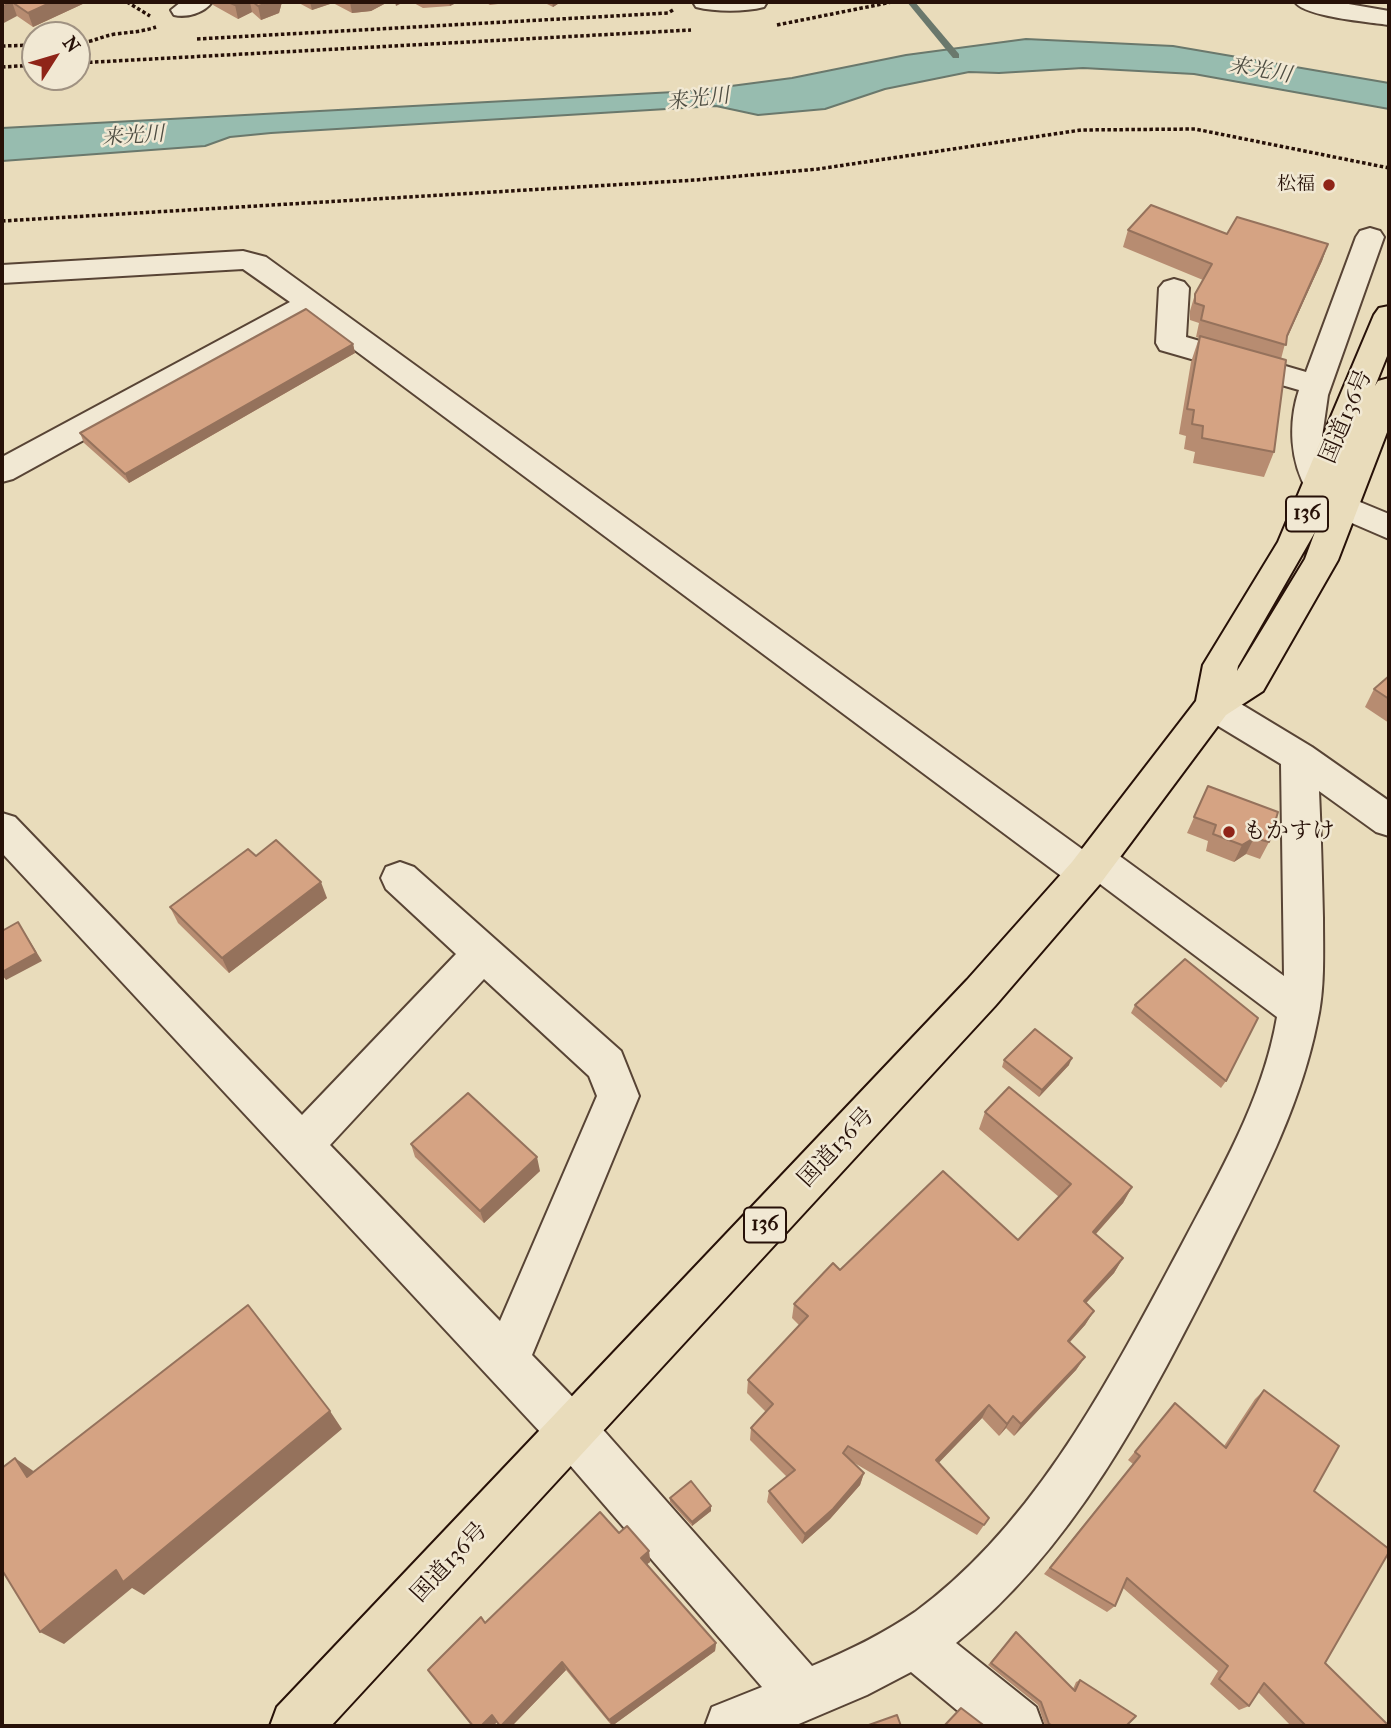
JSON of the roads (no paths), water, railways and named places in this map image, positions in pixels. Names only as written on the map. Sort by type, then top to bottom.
[{"type":"highway","name":"国道136号","points":[[296,1726],[981,993],[1091,866],[1213,705],[1250,681],[1321,560],[1331,495],[1389,315]]},
{"type":"highway","name":"国道136号","points":[[1331,495],[1389,388]]},
{"type":"street","points":[[705,2],[755,2]]},
{"type":"street","points":[[1307,2],[1389,18]]},
{"type":"street","points":[[1370,237],[1317,385],[1306,437],[1331,495],[1389,527]]},
{"type":"street","points":[[2,274],[243,260],[257,263],[1091,866],[1298,1009]]},
{"type":"street","points":[[1174,288],[1171,343],[1317,385]]},
{"type":"street","points":[[2,471],[310,303]]},
{"type":"street","points":[[1213,705],[1299,757],[1389,821]]},
{"type":"street","points":[[731,1726],[863,1669],[913,1641],[954,1612],[1002,1567],[1046,1514],[1087,1457],[1165,1323],[1254,1151],[1285,1066],[1303,986],[1299,757]]},
{"type":"street","points":[[2,828],[573,1432],[803,1695]]},
{"type":"street","points":[[400,878],[606,1064],[618,1096],[506,1362]]},
{"type":"street","points":[[302,1146],[484,953]]},
{"type":"street","points":[[913,1641],[1017,1726]]},
{"type":"water","name":"来光川","points":[[1026,39],[1173,46],[1389,83],[1389,109],[1194,74],[1083,68],[969,72],[885,89],[825,109],[758,115],[716,106],[271,133],[230,137],[205,146],[2,161],[2,128],[693,91],[792,78],[906,55]]},
{"type":"waterway","points":[[911,2],[956,56]]},
{"type":"place","name":"松福","points":[[1329,185]]},
{"type":"place","name":"もかすけ","points":[[1229,832]]}]
